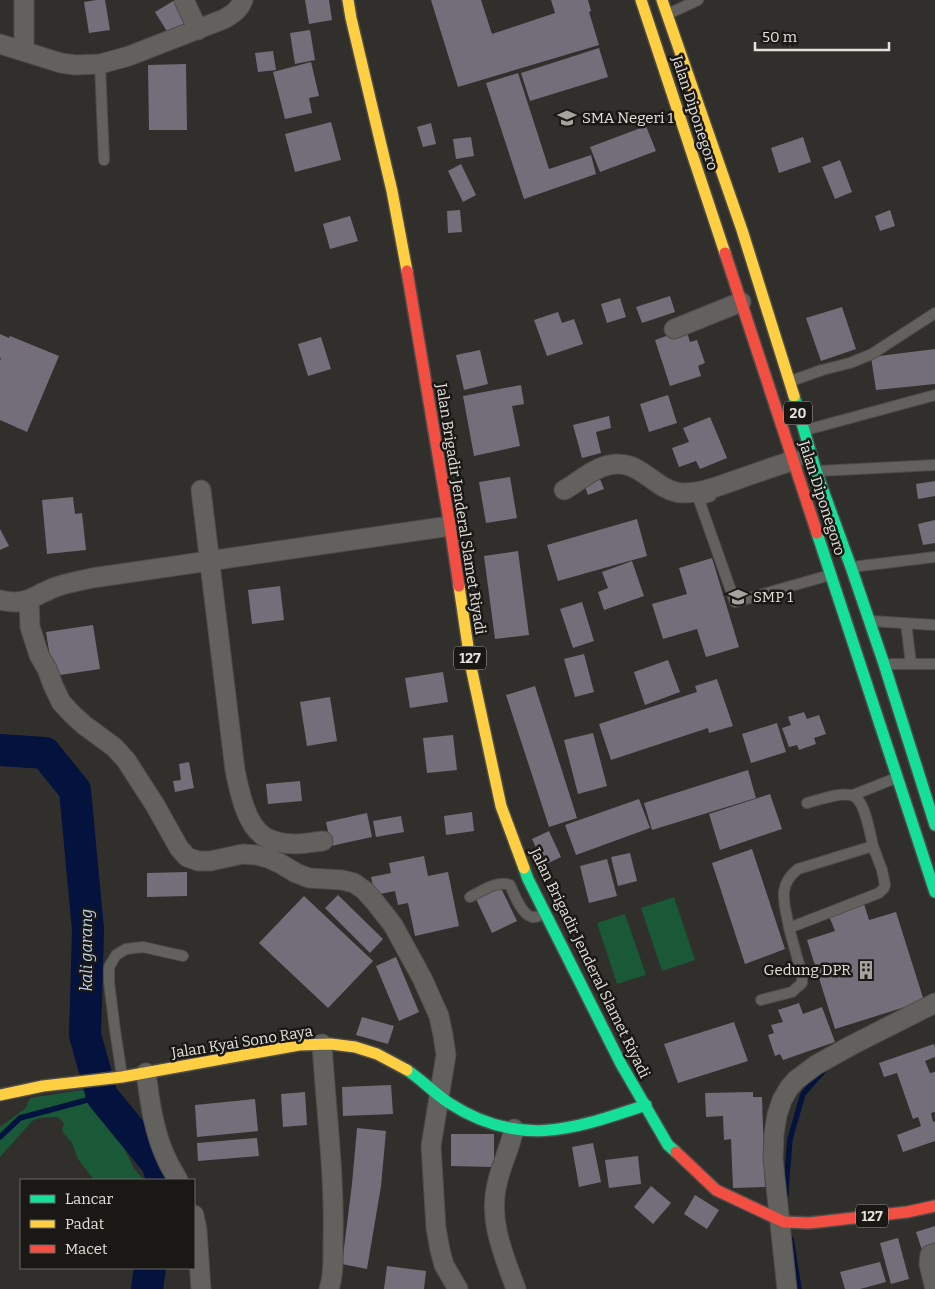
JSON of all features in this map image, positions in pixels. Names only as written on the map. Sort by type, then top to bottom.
[{"type":"main road","name":"Jalan Brigadir Jenderal Slamet Riyadi","points":[[348,0],[350,18],[392,191],[412,297],[471,667],[501,806],[528,878],[621,1064],[668,1145],[716,1190],[782,1221],[809,1222],[907,1212],[935,1206]]},
{"type":"main road","name":"Jalan Diponegoro","points":[[641,0],[831,575],[908,774],[935,825]]},
{"type":"main road","name":"Jalan Diponegoro","points":[[662,0],[742,230],[816,471],[884,664],[908,774],[930,859],[935,892]]},
{"type":"main road","points":[[660,56],[679,50]]},
{"type":"main road","points":[[831,575],[851,567]]},
{"type":"main road","name":"Jalan Kyai Sono Raya","points":[[0,1095],[27,1088],[104,1080],[146,1073],[271,1049],[322,1044],[344,1045],[382,1056],[418,1078],[457,1108],[476,1118],[514,1129],[546,1131],[572,1128],[646,1105]]},
{"type":"street","points":[[24,0],[24,52]]},
{"type":"street","points":[[184,0],[198,30]]},
{"type":"street","points":[[0,44],[47,59],[75,65],[100,64],[129,56],[198,30],[234,13],[243,0]]},
{"type":"street","points":[[674,329],[741,302]]},
{"type":"street","points":[[564,490],[592,472],[608,465],[620,464],[630,466],[670,491],[682,493],[697,492],[796,468]]},
{"type":"street","points":[[201,490],[235,770],[240,795],[252,822],[265,837],[284,843],[296,844],[323,841]]},
{"type":"street","points":[[2,602],[16,603],[54,587],[92,578],[450,526]]},
{"type":"street","points":[[28,599],[30,627],[39,655],[61,702],[71,714],[114,747],[126,760],[155,805],[179,848],[187,858],[198,861],[210,861],[243,854],[256,855],[268,858],[296,874],[309,878],[342,880],[354,883],[376,902],[398,934],[422,978],[439,1016],[446,1055],[431,1146],[436,1228],[440,1250],[444,1265],[458,1289]]},
{"type":"street","points":[[787,1289],[782,1221],[773,1160],[774,1134],[780,1108],[789,1088],[796,1080],[816,1065],[935,1003]]},
{"type":"street","points":[[322,1044],[334,1230],[329,1289]]},
{"type":"street","points":[[146,1073],[158,1137],[177,1179]]},
{"type":"street","points":[[514,1129],[497,1184],[494,1197],[494,1214],[502,1250],[516,1289]]},
{"type":"street","points":[[195,1220],[201,1289]]},
{"type":"street","points":[[935,1253],[930,1255],[929,1264],[935,1289]]},
{"type":"lane","points":[[667,15],[698,0]]},
{"type":"lane","points":[[100,64],[104,160]]},
{"type":"lane","points":[[790,382],[872,354],[935,312]]},
{"type":"lane","points":[[786,436],[935,395]]},
{"type":"lane","points":[[831,575],[735,602],[699,500],[796,468],[816,471],[935,465]]},
{"type":"lane","points":[[851,567],[935,557]]},
{"type":"lane","points":[[869,621],[935,625]]},
{"type":"lane","points":[[906,623],[911,664]]},
{"type":"lane","points":[[884,664],[935,664]]},
{"type":"lane","points":[[807,803],[840,795],[853,795],[908,774]]},
{"type":"lane","points":[[790,928],[878,893],[885,885],[863,807],[853,795]]},
{"type":"lane","points":[[761,1000],[792,992],[802,983],[802,974],[783,892],[791,874],[798,869],[873,846]]},
{"type":"lane","points":[[470,896],[505,883],[510,885],[526,915],[531,917],[546,913]]},
{"type":"lane","points":[[122,1077],[110,992],[109,967],[116,955],[126,949],[143,947],[183,956]]},
{"type":"green space","points":[[674,897],[695,960],[662,971],[641,908]]},
{"type":"green space","points":[[625,914],[646,975],[617,984],[597,923]]},
{"type":"green space","points":[[82,1090],[106,1109],[134,1169],[143,1179],[93,1179],[78,1159],[72,1143],[62,1131],[64,1123],[58,1117],[40,1118],[32,1121],[0,1157],[0,1127],[26,1108],[30,1098]]},
{"type":"building","points":[[105,0],[110,30],[89,33],[84,2]]},
{"type":"building","points":[[175,0],[179,0],[191,19],[168,33],[155,12]]},
{"type":"building","points":[[305,0],[329,0],[332,20],[309,24]]},
{"type":"building","points":[[431,0],[481,0],[492,34],[555,13],[551,0],[588,0],[591,11],[589,12],[599,45],[458,87]]},
{"type":"building","points":[[310,30],[315,60],[295,64],[290,33]]},
{"type":"building","points":[[599,48],[608,77],[530,101],[521,73]]},
{"type":"building","points":[[273,51],[276,70],[258,72],[255,53]]},
{"type":"building","points":[[311,62],[319,96],[309,98],[312,113],[285,119],[273,72]]},
{"type":"building","points":[[186,64],[187,130],[149,130],[148,65]]},
{"type":"building","points":[[518,73],[549,169],[591,155],[596,174],[524,199],[486,83]]},
{"type":"building","points":[[331,122],[341,160],[295,172],[285,134]]},
{"type":"building","points":[[431,123],[436,144],[423,147],[417,127]]},
{"type":"building","points":[[646,126],[656,151],[600,172],[590,147]]},
{"type":"building","points":[[471,137],[474,156],[456,159],[453,139]]},
{"type":"building","points":[[803,137],[811,162],[779,173],[771,148]]},
{"type":"building","points":[[840,160],[852,192],[835,199],[822,167]]},
{"type":"building","points":[[461,164],[476,195],[463,202],[448,171]]},
{"type":"building","points":[[460,210],[462,232],[448,233],[447,211]]},
{"type":"building","points":[[890,210],[895,226],[880,231],[875,216]]},
{"type":"building","points":[[350,216],[358,241],[330,249],[323,224]]},
{"type":"building","points":[[670,296],[675,312],[642,323],[636,307]]},
{"type":"building","points":[[620,298],[626,317],[607,323],[601,304]]},
{"type":"building","points":[[842,307],[856,349],[821,361],[806,318]]},
{"type":"building","points":[[558,312],[562,323],[574,319],[583,344],[547,356],[534,320]]},
{"type":"building","points":[[686,329],[690,342],[697,340],[705,363],[698,366],[701,376],[670,386],[655,340]]},
{"type":"building","points":[[0,334],[9,338],[10,336],[59,356],[27,432],[0,420]]},
{"type":"building","points":[[321,337],[331,369],[308,376],[298,344]]},
{"type":"building","points":[[935,349],[935,384],[876,390],[871,357]]},
{"type":"building","points":[[480,350],[488,384],[464,390],[456,355]]},
{"type":"building","points":[[521,385],[524,404],[512,406],[520,446],[474,456],[463,396]]},
{"type":"building","points":[[668,395],[677,423],[649,432],[640,404]]},
{"type":"building","points":[[609,416],[611,428],[596,432],[601,453],[582,458],[573,425]]},
{"type":"building","points":[[710,417],[727,458],[700,469],[696,461],[679,467],[672,448],[689,442],[683,428]]},
{"type":"building","points":[[602,474],[603,477],[600,479],[604,489],[588,495],[583,481]]},
{"type":"building","points":[[510,477],[517,518],[486,523],[479,482]]},
{"type":"building","points":[[935,481],[935,496],[918,499],[916,484]]},
{"type":"building","points":[[73,497],[75,514],[82,513],[86,550],[47,554],[42,500]]},
{"type":"building","points":[[637,519],[647,556],[558,581],[547,545]]},
{"type":"building","points":[[935,520],[935,543],[923,545],[918,524]]},
{"type":"building","points":[[0,529],[9,546],[0,550]]},
{"type":"building","points":[[518,551],[529,635],[495,639],[484,556]]},
{"type":"building","points":[[712,558],[739,647],[706,657],[697,629],[663,639],[652,604],[687,594],[679,568]]},
{"type":"building","points":[[632,561],[644,596],[604,610],[598,592],[608,588],[602,572]]},
{"type":"building","points":[[280,586],[284,620],[252,624],[248,590]]},
{"type":"building","points":[[582,602],[594,641],[573,648],[560,609]]},
{"type":"building","points":[[93,625],[100,669],[53,676],[46,632]]},
{"type":"building","points":[[584,654],[594,692],[575,697],[564,659]]},
{"type":"building","points":[[668,660],[680,692],[645,705],[634,672]]},
{"type":"building","points":[[443,672],[448,702],[410,708],[405,678]]},
{"type":"building","points":[[717,679],[733,726],[709,733],[708,728],[611,760],[599,724],[697,692],[695,686]]},
{"type":"building","points":[[535,686],[577,818],[549,827],[506,695]]},
{"type":"building","points":[[330,697],[337,741],[307,746],[300,702]]},
{"type":"building","points":[[804,712],[807,719],[819,715],[826,734],[814,738],[816,744],[799,750],[797,745],[789,747],[782,728],[791,725],[788,717]]},
{"type":"building","points":[[777,723],[786,752],[751,763],[742,734]]},
{"type":"building","points":[[593,733],[607,786],[578,794],[564,740]]},
{"type":"building","points":[[453,735],[457,770],[427,773],[423,738]]},
{"type":"building","points":[[189,762],[194,788],[175,792],[173,781],[181,780],[179,764]]},
{"type":"building","points":[[748,770],[756,798],[652,830],[644,803]]},
{"type":"building","points":[[300,781],[302,801],[268,804],[266,784]]},
{"type":"building","points":[[770,794],[782,829],[720,850],[709,814]]},
{"type":"building","points":[[639,799],[650,828],[576,855],[565,825]]},
{"type":"building","points":[[472,812],[474,831],[446,835],[444,816]]},
{"type":"building","points":[[367,813],[372,837],[331,846],[326,822]]},
{"type":"building","points":[[401,816],[404,832],[376,837],[373,821]]},
{"type":"building","points":[[549,831],[561,857],[544,865],[532,839]]},
{"type":"building","points":[[752,849],[785,949],[745,964],[712,863]]},
{"type":"building","points":[[630,853],[637,881],[618,886],[611,857]]},
{"type":"building","points":[[424,856],[428,876],[448,872],[459,926],[415,936],[408,903],[398,905],[395,891],[375,895],[371,877],[391,873],[389,863]]},
{"type":"building","points":[[607,859],[617,896],[589,903],[580,866]]},
{"type":"building","points":[[187,872],[187,896],[147,897],[147,873]]},
{"type":"building","points":[[501,888],[517,921],[492,933],[476,899]]},
{"type":"building","points":[[338,895],[383,939],[370,953],[325,908]]},
{"type":"building","points":[[304,896],[373,961],[328,1008],[259,943]]},
{"type":"building","name":"Gedung DPR","points":[[864,904],[869,920],[896,912],[924,1001],[835,1029],[807,940],[835,931],[829,916]]},
{"type":"building","points":[[396,957],[419,1012],[399,1021],[376,966]]},
{"type":"building","points":[[799,1003],[803,1014],[822,1007],[835,1042],[783,1060],[780,1054],[775,1056],[768,1035],[774,1033],[771,1025],[783,1022],[778,1010]]},
{"type":"building","points":[[362,1017],[394,1026],[388,1044],[356,1035]]},
{"type":"building","points":[[734,1022],[748,1061],[678,1083],[664,1044]]},
{"type":"building","points":[[934,1044],[935,1057],[925,1061],[930,1073],[935,1072],[935,1112],[931,1113],[933,1122],[935,1121],[935,1141],[903,1152],[897,1135],[921,1126],[918,1117],[913,1119],[897,1073],[884,1077],[879,1063]]},
{"type":"building","points":[[391,1085],[393,1114],[343,1116],[342,1087]]},
{"type":"building","points":[[305,1092],[307,1125],[283,1127],[281,1094]]},
{"type":"building","points":[[753,1092],[753,1097],[762,1097],[765,1187],[733,1188],[731,1139],[724,1140],[723,1116],[706,1117],[705,1093]]},
{"type":"building","points":[[255,1099],[258,1131],[197,1137],[195,1105]]},
{"type":"building","points":[[357,1128],[386,1131],[381,1186],[367,1269],[342,1264]]},
{"type":"building","points":[[451,1134],[494,1134],[494,1167],[451,1166]]},
{"type":"building","points":[[257,1138],[259,1156],[198,1161],[197,1143]]},
{"type":"building","points":[[593,1143],[601,1182],[579,1187],[572,1147]]},
{"type":"building","points":[[638,1156],[641,1184],[609,1188],[605,1160]]},
{"type":"building","points":[[651,1186],[671,1203],[653,1224],[634,1207]]},
{"type":"building","points":[[695,1195],[719,1210],[707,1229],[684,1214]]},
{"type":"building","points":[[935,1226],[935,1249],[923,1253],[916,1232]]},
{"type":"building","points":[[898,1238],[909,1279],[891,1284],[880,1243]]},
{"type":"building","points":[[880,1262],[886,1282],[860,1289],[845,1289],[840,1272]]},
{"type":"building","points":[[387,1266],[426,1271],[424,1289],[384,1289]]},
{"type":"waterway","name":"kali garang","points":[[0,750],[45,753],[75,790],[88,930],[85,1035],[102,1096],[156,1162],[163,1179]]},
{"type":"waterway","points":[[786,1195],[790,1139],[803,1094],[826,1068]]},
{"type":"waterway","points":[[0,1137],[20,1118],[102,1096]]},
{"type":"waterway","points":[[791,1239],[799,1289]]},
{"type":"waterway","name":"kali garang","points":[[147,1289],[150,1269]]},
{"type":"traffic: fast","points":[[794,396],[816,471],[884,664],[935,825]]},
{"type":"traffic: fast","points":[[817,533],[935,892]]},
{"type":"traffic: fast","points":[[524,868],[621,1064],[668,1145],[676,1152]]},
{"type":"traffic: fast","points":[[407,1070],[449,1103],[475,1117],[500,1126],[524,1130],[571,1127],[646,1105]]},
{"type":"traffic: slow","points":[[348,0],[392,191],[407,271]]},
{"type":"traffic: slow","points":[[641,0],[725,253]]},
{"type":"traffic: slow","points":[[662,0],[742,230],[794,396]]},
{"type":"traffic: slow","points":[[459,586],[471,667],[501,806],[524,868]]},
{"type":"traffic: slow","points":[[0,1095],[43,1086],[122,1077],[299,1045],[331,1044],[355,1047],[377,1054],[407,1070]]},
{"type":"traffic: jam","points":[[725,253],[817,533]]},
{"type":"traffic: jam","points":[[407,271],[459,586]]},
{"type":"traffic: jam","points":[[676,1152],[716,1190],[784,1222],[809,1223],[907,1212],[935,1206]]},
{"type":"place","name":"SMA Negeri 1","points":[[567,118]]},
{"type":"place","name":"SMP 1","points":[[738,597]]},
{"type":"place","name":"Gedung DPR","points":[[866,970]]}]
